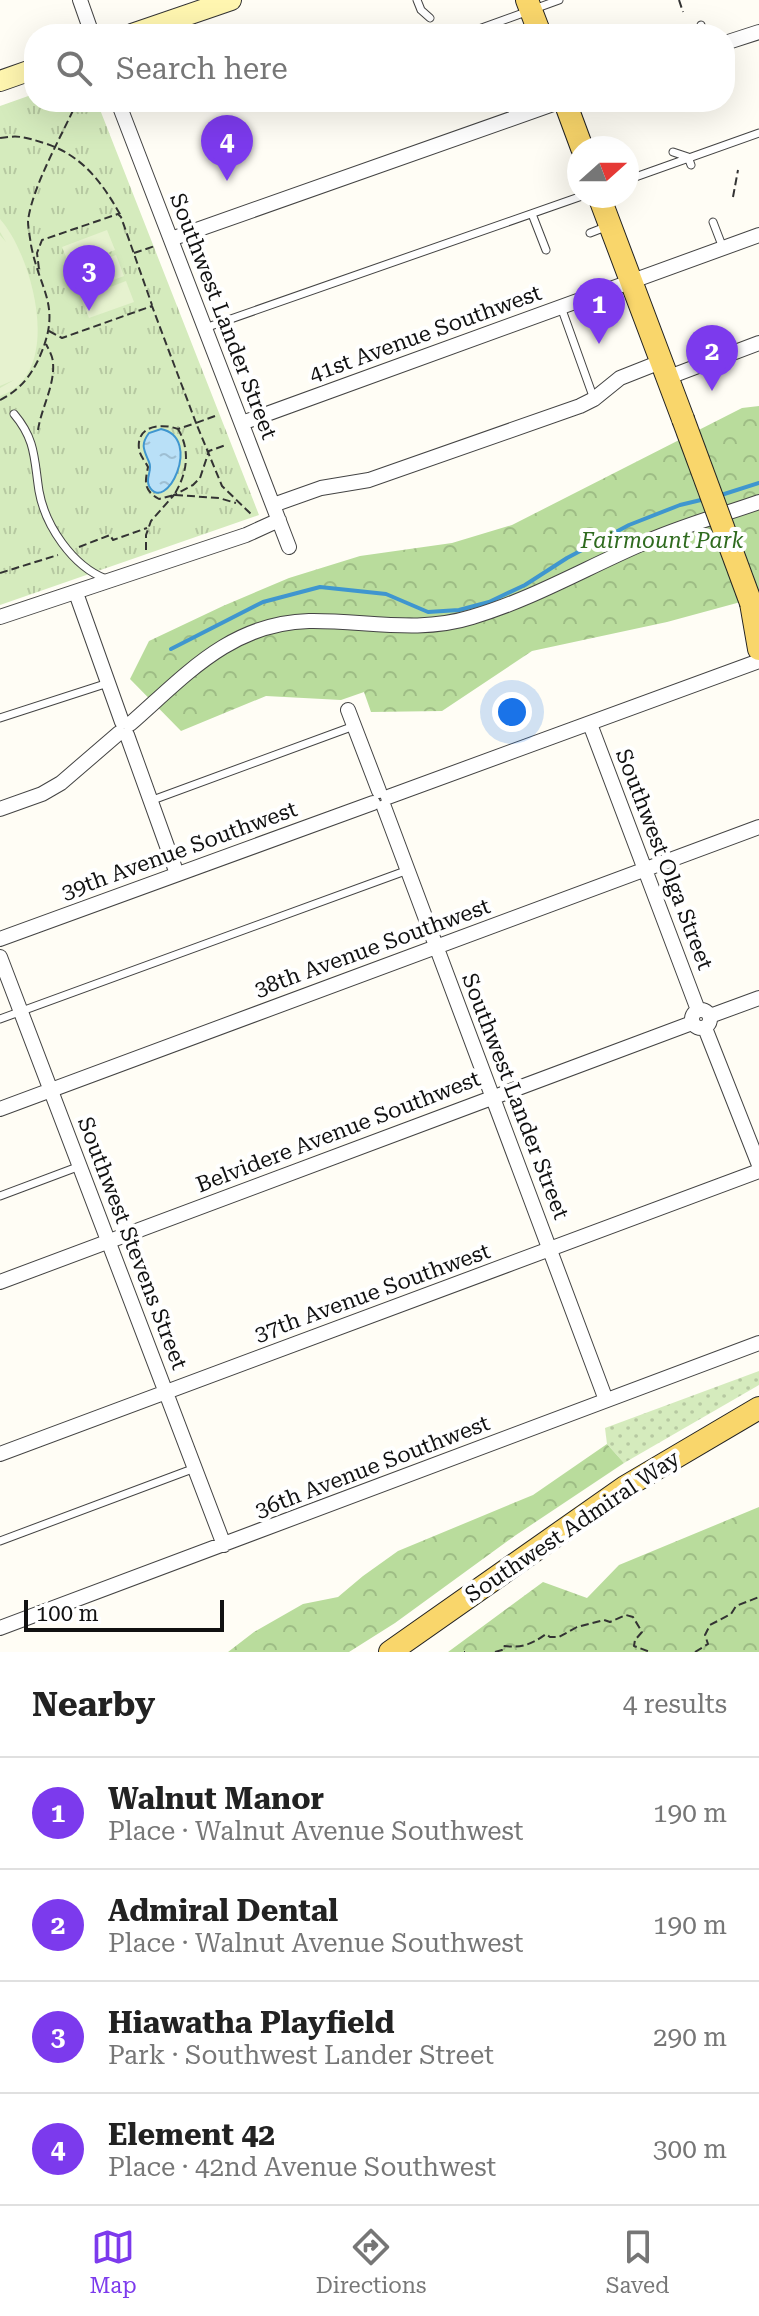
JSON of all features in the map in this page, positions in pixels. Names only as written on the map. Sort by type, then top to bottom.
[{"type":"main road","points":[[161,24],[231,0]]},
{"type":"main road","points":[[529,5],[536,24]]},
{"type":"main road","points":[[0,81],[24,73]]},
{"type":"main road","points":[[569,112],[578,136]]},
{"type":"main road","points":[[599,208],[600,229],[632,280],[755,611],[759,649]]},
{"type":"main road","name":"Southwest Admiral Way","points":[[390,1652],[625,1487],[759,1408]]},
{"type":"street","points":[[80,0],[88,24]]},
{"type":"street","points":[[735,40],[759,32]]},
{"type":"street","name":"Southwest Lander Street","points":[[122,112],[289,547]]},
{"type":"street","points":[[171,239],[531,112]]},
{"type":"street","name":"41st Avenue Southwest","points":[[242,423],[759,235]]},
{"type":"street","points":[[273,505],[336,484],[369,480],[580,406],[620,378],[666,369],[759,343]]},
{"type":"street","points":[[0,809],[42,794],[61,783],[202,659],[253,632],[308,621],[408,627],[444,624],[474,617],[666,533],[759,502]]},
{"type":"street","points":[[0,617],[246,535],[279,520]]},
{"type":"street","points":[[76,593],[177,874]]},
{"type":"street","name":"39th Avenue Southwest","points":[[0,939],[759,661]]},
{"type":"street","name":"Southwest Lander Street","points":[[348,710],[606,1400]]},
{"type":"street","name":"Southwest Olga Street","points":[[590,724],[759,1168]]},
{"type":"street","name":"38th Avenue Southwest","points":[[0,1109],[759,827]]},
{"type":"street","name":"Southwest Stevens Street","points":[[0,957],[224,1545]]},
{"type":"street","name":"Belvidere Avenue Southwest","points":[[0,1282],[759,998]]},
{"type":"street","name":"37th Avenue Southwest","points":[[0,1454],[550,1250],[759,1168]]},
{"type":"street","name":"36th Avenue Southwest","points":[[0,1628],[759,1343]]},
{"type":"lane","points":[[417,0],[421,10],[430,18]]},
{"type":"lane","points":[[487,24],[529,5],[559,0]]},
{"type":"lane","points":[[639,176],[690,161],[759,133]]},
{"type":"lane","points":[[673,152],[690,161]]},
{"type":"lane","points":[[205,328],[567,201]]},
{"type":"lane","points":[[532,214],[546,250]]},
{"type":"lane","points":[[713,222],[723,248]]},
{"type":"lane","points":[[561,307],[594,399]]},
{"type":"lane","points":[[14,414],[31,440],[39,490],[52,525],[74,556],[98,576],[111,581]]},
{"type":"lane","points":[[0,718],[108,683]]},
{"type":"lane","points":[[150,801],[354,726]]},
{"type":"lane","points":[[0,1019],[408,870]]},
{"type":"lane","points":[[0,1196],[80,1166]]},
{"type":"lane","points":[[0,1541],[195,1468]]},
{"type":"path","points":[[680,1],[683,12]]},
{"type":"path","points":[[0,400],[23,384],[46,343],[51,310],[34,258],[28,222],[35,194],[72,112]]},
{"type":"path","points":[[0,138],[19,135],[69,153],[91,170],[108,193],[121,217],[207,453],[222,486],[252,515]]},
{"type":"path","points":[[733,197],[738,170]]},
{"type":"path","points":[[40,273],[37,253],[42,240],[114,214],[121,217]]},
{"type":"path","points":[[133,254],[155,246]]},
{"type":"path","points":[[49,331],[62,338],[152,306]]},
{"type":"path","points":[[37,441],[41,412],[53,371],[53,361],[46,343]]},
{"type":"path","points":[[207,453],[200,478],[193,485],[159,499],[148,491],[145,484],[148,467],[139,446],[143,435],[152,427],[162,425],[178,429],[215,416]]},
{"type":"path","points":[[146,550],[147,528],[174,495],[184,476],[186,448],[178,429]]},
{"type":"path","points":[[207,453],[226,445]]},
{"type":"path","points":[[174,495],[219,498],[237,503]]},
{"type":"path","points":[[695,1652],[708,1644],[705,1635],[710,1625],[731,1614],[736,1606],[759,1597]]},
{"type":"path","points":[[495,1652],[502,1650],[503,1646],[519,1648],[533,1644],[546,1634],[559,1637],[571,1629],[604,1620],[610,1622],[626,1615],[633,1617],[642,1632],[634,1646],[650,1652]]},
{"type":"green space","points":[[24,98],[24,112],[101,112],[259,515],[0,605],[0,106]]},
{"type":"green space","points":[[0,219],[12,236],[32,285],[37,313],[37,340],[32,364],[20,384],[0,396],[0,388],[14,380],[0,386],[0,235],[6,242],[0,232]]},
{"type":"green space","points":[[107,230],[115,250],[70,267],[62,247]]},
{"type":"green space","points":[[116,255],[124,276],[79,293],[72,272]]},
{"type":"green space","points":[[126,281],[134,302],[89,318],[81,298]]},
{"type":"green space","name":"Fairmount Park","points":[[759,406],[759,597],[667,622],[532,651],[442,711],[371,712],[364,692],[341,700],[266,696],[181,731],[130,679],[149,641],[223,606],[289,578],[360,556],[452,543],[512,525],[742,408]]},
{"type":"green space","points":[[759,1371],[759,1385],[624,1463],[607,1444],[605,1428]]},
{"type":"green space","points":[[607,1444],[624,1463],[349,1652],[228,1652],[254,1632],[303,1604],[338,1597],[398,1551],[533,1495]]},
{"type":"green space","points":[[759,1507],[759,1652],[448,1652],[543,1582],[587,1598],[619,1565]]},
{"type":"water","points":[[161,429],[173,435],[180,446],[180,459],[171,484],[164,491],[156,493],[148,483],[150,465],[144,444],[149,433]]},
{"type":"waterway","points":[[718,496],[759,483]]},
{"type":"waterway","points":[[171,649],[263,602],[320,587],[386,594],[428,612],[459,610],[489,602],[525,585],[629,525],[680,505],[705,499]]},
{"type":"place","name":"Element 42","points":[[227,181]]},
{"type":"place","name":"Hiawatha Playfield","points":[[89,311]]},
{"type":"place","name":"Walnut Manor","points":[[599,344]]},
{"type":"place","name":"Admiral Dental","points":[[712,391]]}]
